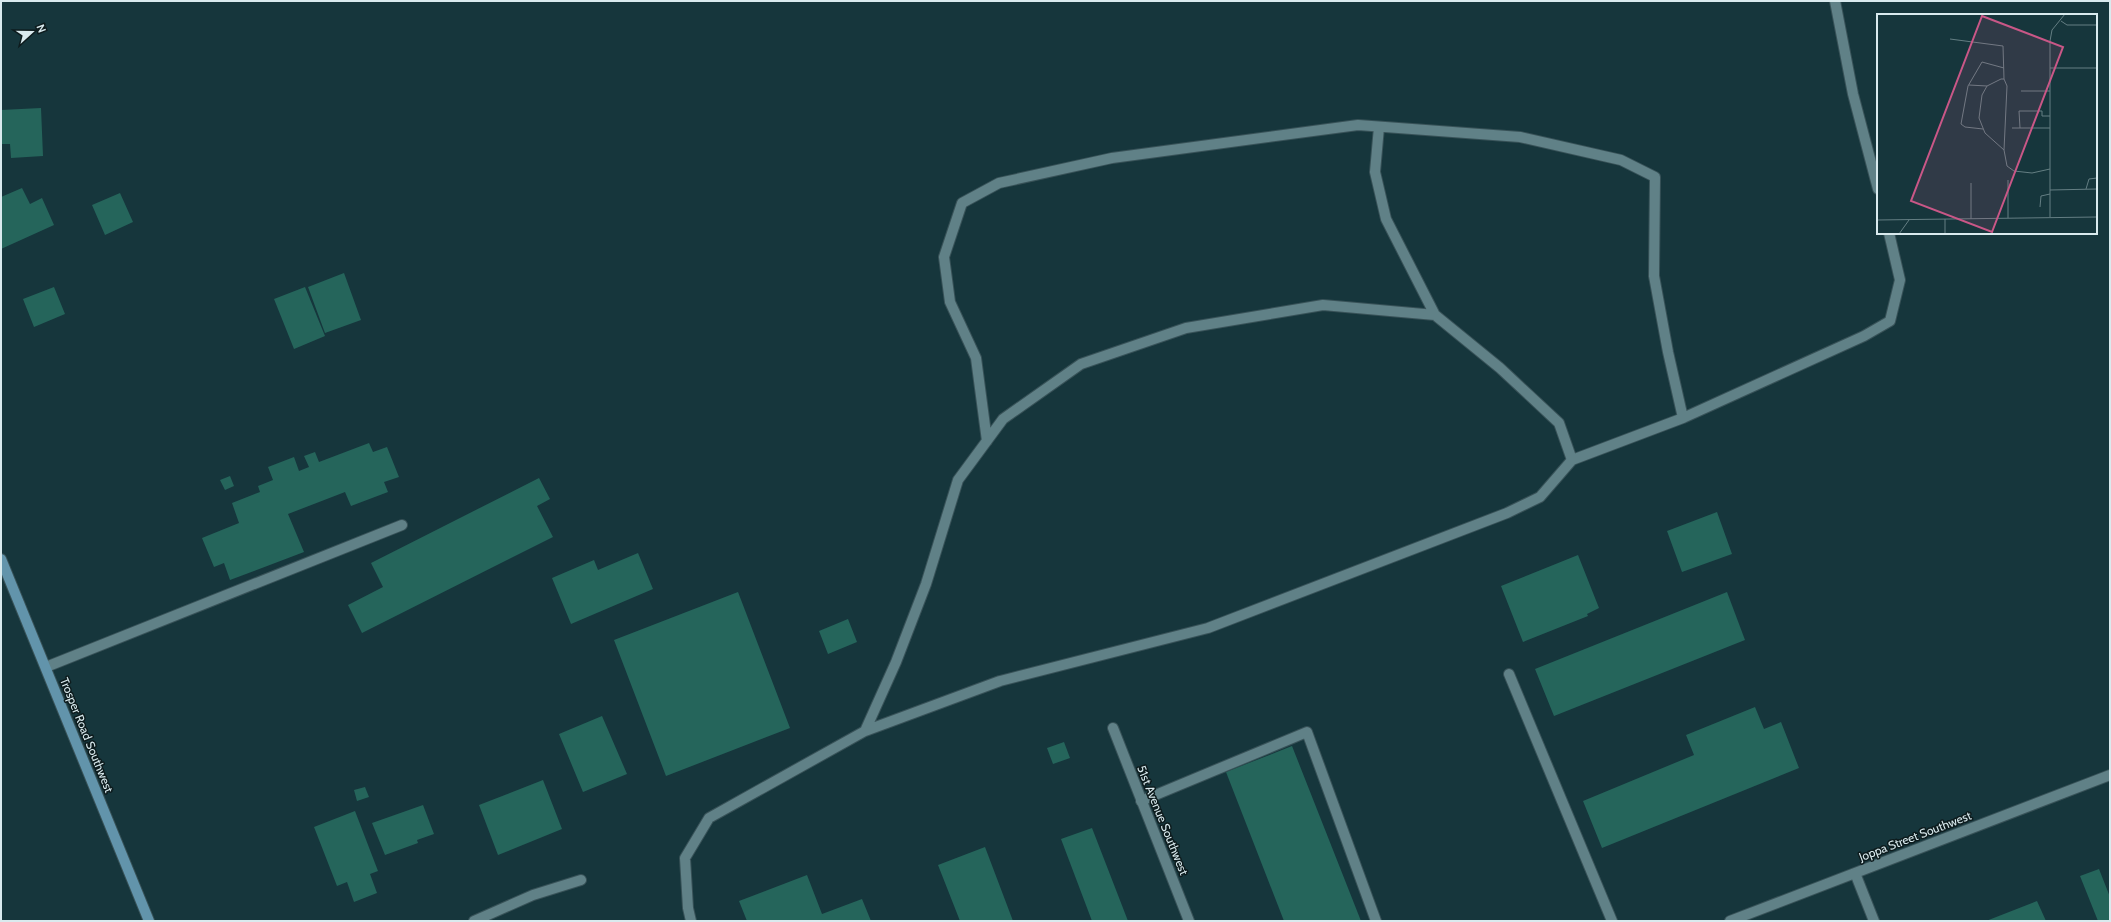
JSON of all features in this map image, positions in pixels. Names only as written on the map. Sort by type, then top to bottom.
[{"type":"street","points":[[1834,1],[1853,94],[1877,185]]},
{"type":"street","points":[[987,441],[976,358],[950,302],[944,257],[962,203],[999,182],[1112,158],[1358,125],[1520,137],[1621,160],[1655,177],[1654,276],[1668,352],[1683,418]]},
{"type":"street","points":[[1379,127],[1375,172],[1386,219],[1435,315],[1500,368],[1559,424],[1572,460]]},
{"type":"street","points":[[692,921],[688,908],[685,858],[708,818],[865,731],[1000,682],[1208,628],[1507,513],[1540,497],[1572,460],[1683,418],[1864,336],[1890,321],[1900,280],[1889,234]]},
{"type":"street","points":[[865,731],[896,662],[926,584],[958,480],[1003,419],[1081,364],[1186,328],[1323,305],[1435,315]]},
{"type":"street","points":[[46,667],[402,525]]},
{"type":"street","name":"Trosper Road Southwest","points":[[1,559],[149,921]]},
{"type":"street","points":[[1509,674],[1612,921]]},
{"type":"street","name":"51st Avenue Southwest","points":[[1113,728],[1189,921]]},
{"type":"street","points":[[1141,801],[1307,732],[1376,921]]},
{"type":"street","name":"Joppa Street Southwest","points":[[1730,921],[2110,775]]},
{"type":"street","points":[[1855,873],[1874,921]]},
{"type":"street","points":[[474,921],[533,895],[580,880]]},
{"type":"building","points":[[41,108],[43,156],[11,158],[10,144],[1,144],[1,110]]},
{"type":"building","points":[[22,188],[30,204],[42,198],[54,225],[1,249],[1,197]]},
{"type":"building","points":[[120,193],[133,222],[105,235],[92,205]]},
{"type":"building","points":[[344,273],[361,320],[325,333],[308,287]]},
{"type":"building","points":[[54,287],[65,314],[34,327],[23,299]]},
{"type":"building","points":[[305,287],[325,336],[294,349],[274,299]]},
{"type":"building","points":[[369,443],[373,452],[387,447],[399,477],[384,482],[388,492],[351,506],[345,492],[288,514],[304,552],[230,580],[224,563],[214,567],[202,538],[239,523],[232,503],[260,492],[258,486],[273,480],[268,467],[294,457],[299,471],[309,467],[304,456],[315,452],[319,462]]},
{"type":"building","points":[[230,476],[234,486],[225,490],[220,480]]},
{"type":"building","points":[[539,478],[550,499],[537,506],[553,537],[362,633],[348,605],[383,587],[371,563]]},
{"type":"building","points":[[1717,512],[1732,554],[1682,572],[1667,531]]},
{"type":"building","points":[[638,553],[653,589],[571,624],[552,578],[594,560],[598,570]]},
{"type":"building","points":[[1578,555],[1599,608],[1587,614],[1588,616],[1523,642],[1501,586]]},
{"type":"building","points":[[738,592],[790,728],[666,776],[614,640]]},
{"type":"building","points":[[1727,592],[1745,640],[1554,716],[1535,669]]},
{"type":"building","points":[[848,619],[857,642],[828,654],[819,631]]},
{"type":"building","points":[[1755,707],[1764,729],[1781,722],[1799,768],[1602,848],[1583,801],[1694,755],[1686,735]]},
{"type":"building","points":[[602,716],[627,774],[583,792],[559,734]]},
{"type":"building","points":[[1064,742],[1070,758],[1053,764],[1047,748]]},
{"type":"building","points":[[1292,746],[1361,921],[1284,921],[1226,772]]},
{"type":"building","points":[[543,780],[562,829],[498,855],[479,805]]},
{"type":"building","points":[[365,787],[369,797],[357,801],[354,790]]},
{"type":"building","points":[[423,805],[434,834],[417,840],[418,843],[385,855],[372,823]]},
{"type":"building","points":[[355,811],[378,871],[370,874],[377,893],[354,902],[347,882],[337,886],[314,827]]},
{"type":"building","points":[[1092,828],[1128,921],[1092,921],[1061,839]]},
{"type":"building","points":[[985,847],[1013,921],[960,921],[938,865]]},
{"type":"building","points":[[2099,869],[2110,897],[2110,921],[2098,921],[2080,876]]},
{"type":"building","points":[[807,875],[822,914],[862,899],[871,921],[747,921],[739,901]]},
{"type":"building","points":[[2037,901],[2046,921],[1986,921]]}]
